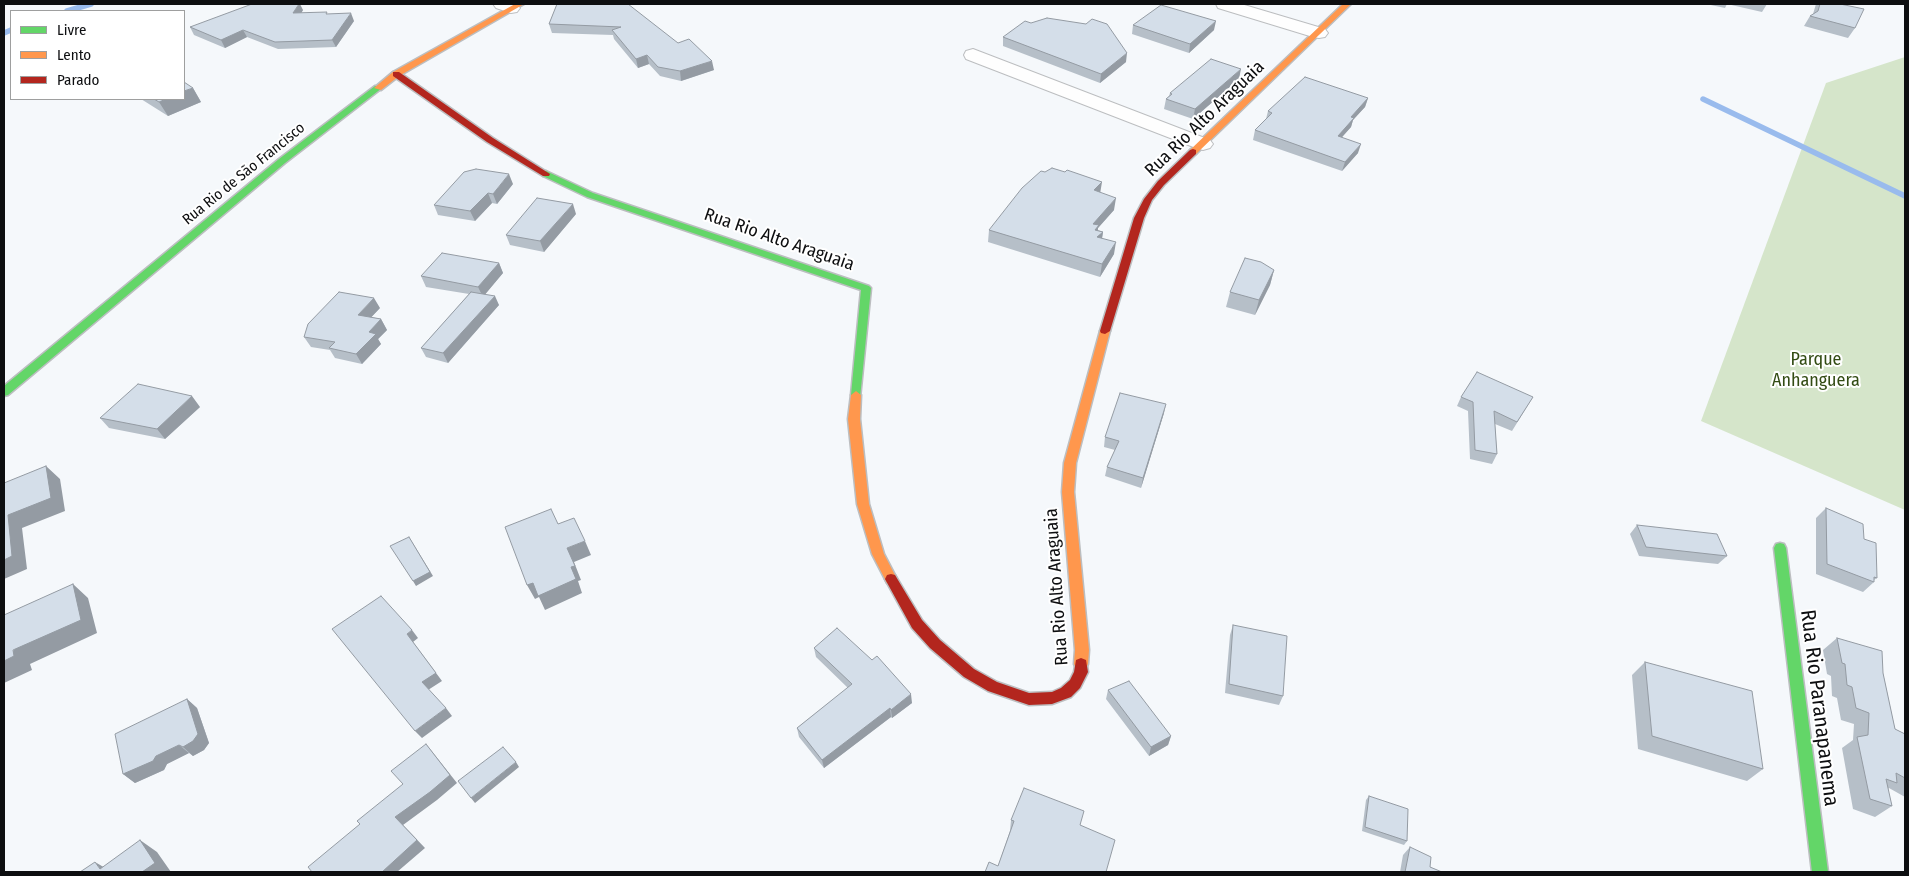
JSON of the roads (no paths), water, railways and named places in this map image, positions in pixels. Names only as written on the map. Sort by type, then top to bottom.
[{"type":"street","points":[[1224,4],[1319,33]]},
{"type":"street","name":"Rua Rio Alto Araguaia","points":[[396,74],[490,140],[539,171],[590,195],[866,288],[854,419],[863,504],[878,554],[917,624],[935,644],[969,673],[993,687],[1029,699],[1052,698],[1066,693],[1075,684],[1081,672],[1082,650],[1068,492],[1070,463],[1102,342],[1139,218],[1148,199],[1161,183],[1347,4]]},
{"type":"street","name":"Rua Rio de São Francisco","points":[[4,392],[282,161],[396,74],[511,5]]},
{"type":"street","points":[[973,55],[1203,144]]},
{"type":"street","name":"Rua Rio Paranapanema","points":[[1780,548],[1820,872]]},
{"type":"waterway","points":[[70,10],[91,4]]},
{"type":"waterway","points":[[4,33],[10,30]]},
{"type":"waterway","points":[[1703,99],[1905,196]]},
{"type":"park label","name":"Parque Anhanguera","points":[[1816,370]]}]
